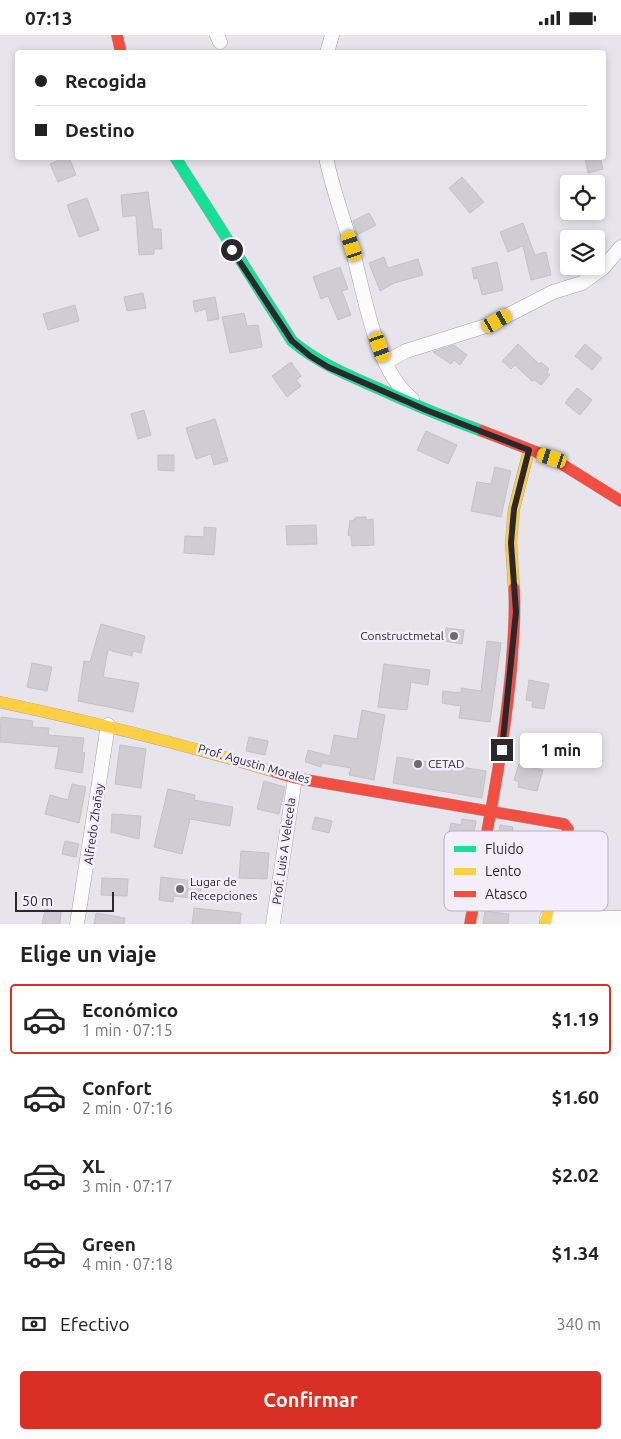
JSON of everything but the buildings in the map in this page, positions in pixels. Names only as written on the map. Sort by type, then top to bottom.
[{"type":"street","points":[[117,35],[120,50]]},
{"type":"street","points":[[328,50],[332,35]]},
{"type":"street","points":[[176,160],[246,274],[292,341],[310,356],[328,367],[426,410],[552,458],[621,501]]},
{"type":"street","points":[[327,160],[331,182],[352,246],[364,301],[386,362],[402,391],[426,410]]},
{"type":"street","points":[[386,362],[406,351],[489,325],[535,300],[582,283],[603,268],[621,247]]},
{"type":"street","points":[[487,831],[494,801],[507,716],[516,612],[511,543],[514,509],[529,450]]},
{"type":"street","name":"Prof. Agustin Morales","points":[[0,702],[108,725],[193,747],[295,778],[490,813],[564,824],[568,831]]},
{"type":"street","name":"Alfredo Zhañay","points":[[77,924],[108,725]]},
{"type":"street","name":"Prof. Luis A Velecela","points":[[273,924],[295,778]]},
{"type":"street","points":[[470,924],[472,911]]},
{"type":"street","points":[[546,920],[621,918]]},
{"type":"traffic: fast","points":[[177,160],[292,341],[311,355],[342,372],[415,405],[482,431]]},
{"type":"traffic: slow","points":[[514,588],[511,543],[514,509],[529,450]]},
{"type":"traffic: slow","points":[[0,702],[138,734],[275,772]]},
{"type":"traffic: slow","points":[[545,924],[548,911]]},
{"type":"traffic: jam","points":[[117,35],[120,50]]},
{"type":"traffic: jam","points":[[482,431],[552,458],[621,501]]},
{"type":"traffic: jam","points":[[487,831],[508,703],[514,629],[514,588]]},
{"type":"traffic: jam","points":[[275,772],[295,778],[564,824],[568,831]]},
{"type":"traffic: jam","points":[[470,924],[472,911]]},
{"type":"place","name":"Constructmetal","points":[[454,636]]},
{"type":"place","name":"CETAD","points":[[418,764]]},
{"type":"place","name":"Lugar de Recepciones","points":[[180,889]]},
{"type":"route","points":[[232,250],[246,274],[292,341],[310,356],[328,367],[426,410],[529,450],[514,509],[511,543],[516,612],[507,716],[502,750]]}]
